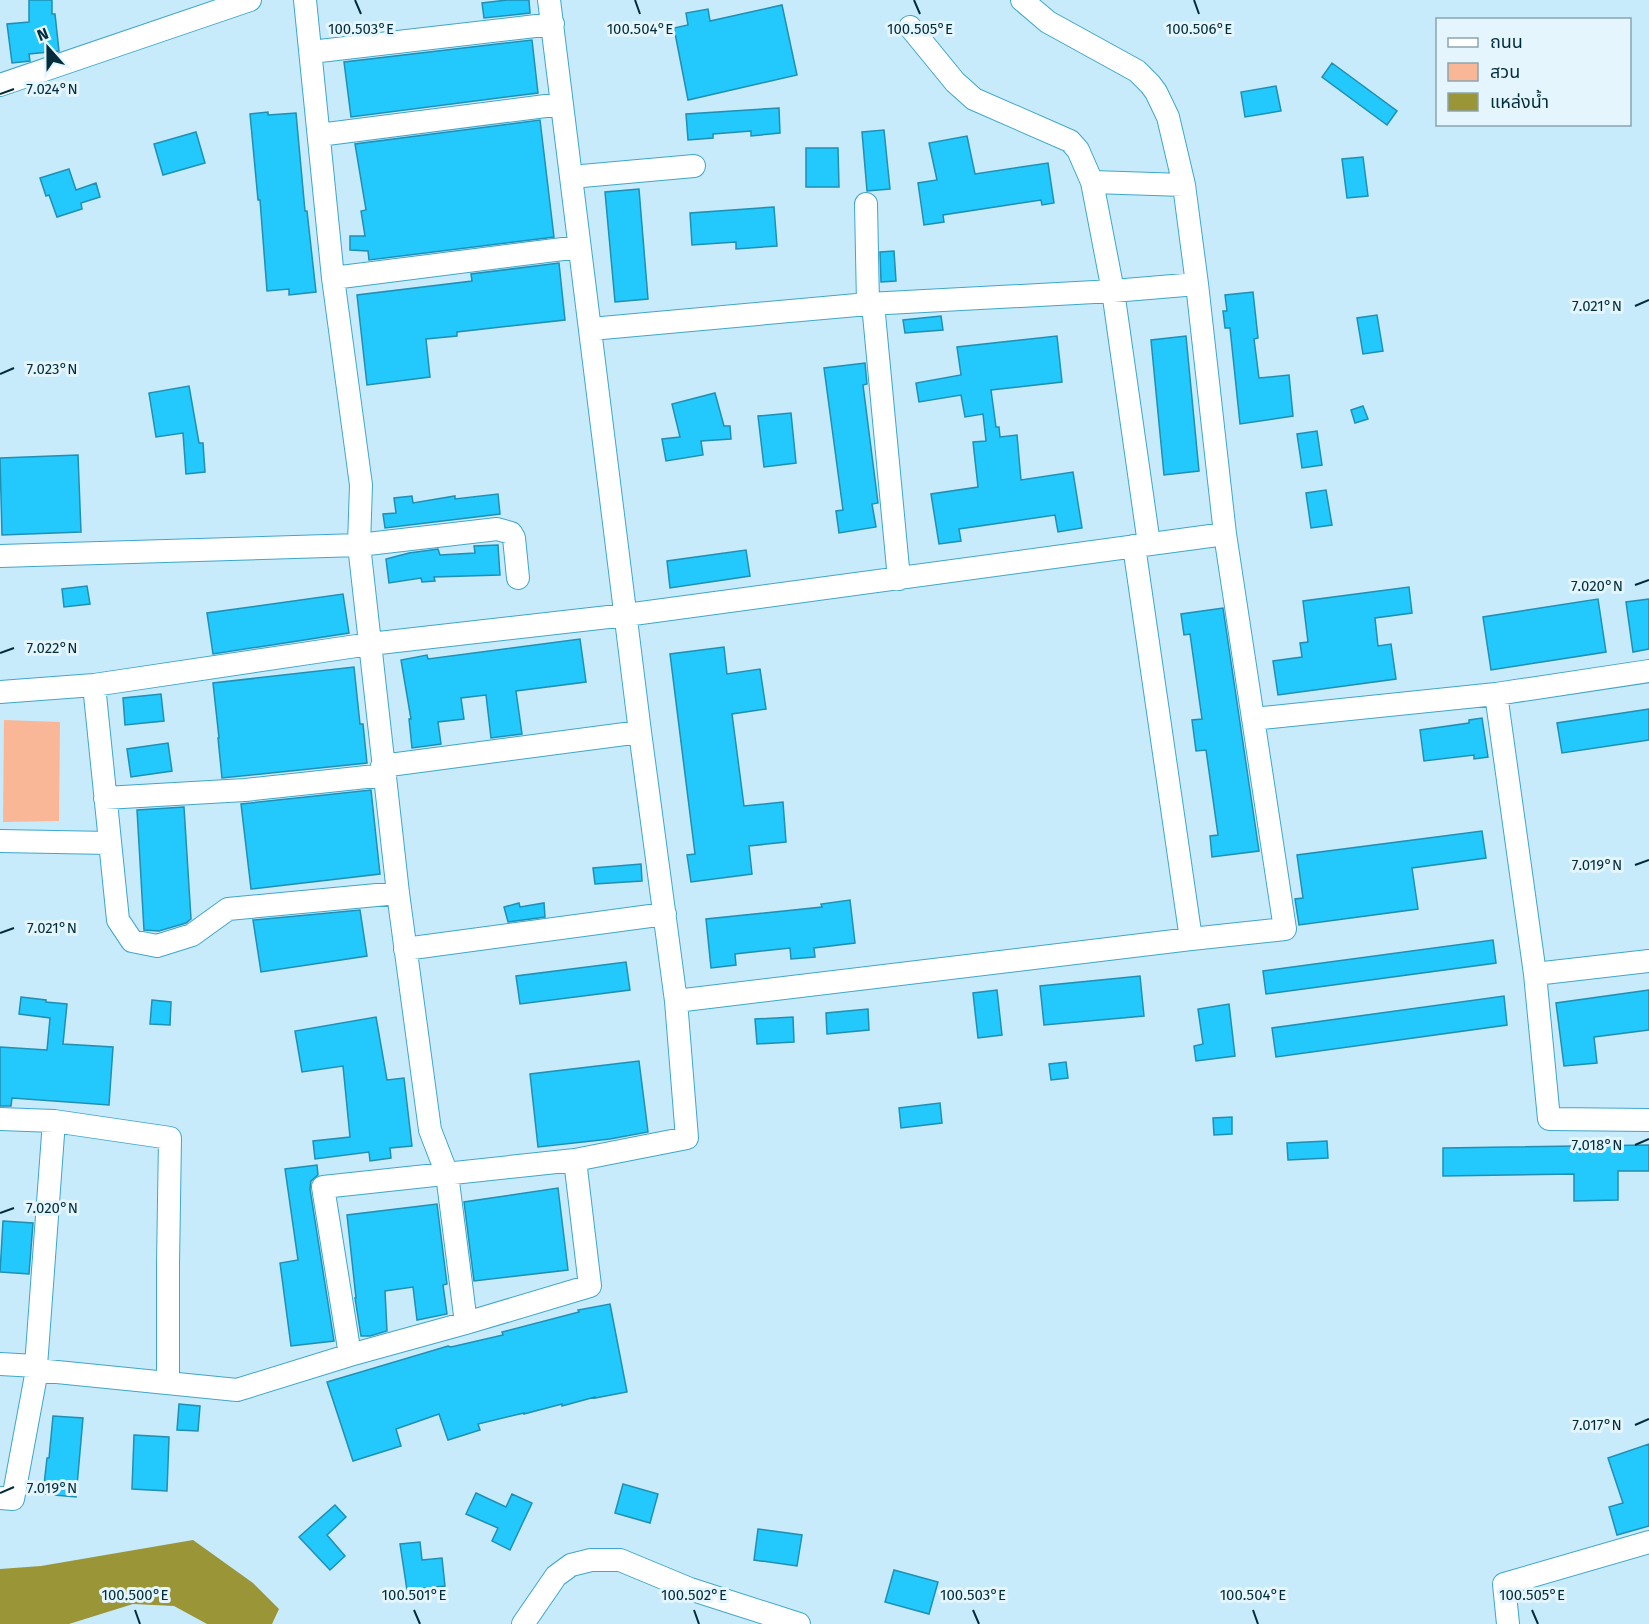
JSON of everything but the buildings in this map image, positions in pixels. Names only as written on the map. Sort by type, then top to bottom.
[{"type":"street","points":[[305,0],[333,278],[361,485],[359,546],[398,893],[430,1130],[447,1174],[466,1323]]},
{"type":"street","points":[[350,1354],[323,1187],[574,1160],[687,1138],[676,1001],[640,732],[549,0]]},
{"type":"street","points":[[676,1001],[1285,929],[1225,534],[1184,185],[1168,117],[1160,99],[1143,76],[1048,22],[1022,0]]},
{"type":"street","points":[[0,85],[240,2]]},
{"type":"street","points":[[311,52],[553,24]]},
{"type":"street","points":[[910,27],[955,82],[974,99],[1070,141],[1078,150],[1092,182],[1113,291],[1141,545],[1191,939]]},
{"type":"street","points":[[319,135],[561,104]]},
{"type":"street","points":[[571,177],[694,166]]},
{"type":"street","points":[[1092,182],[1184,185]]},
{"type":"street","points":[[866,204],[871,304],[899,579]]},
{"type":"street","points":[[333,278],[579,247]]},
{"type":"street","points":[[591,329],[871,304],[1113,291],[1197,284]]},
{"type":"street","points":[[0,556],[359,546],[498,529],[511,533],[514,538],[518,578]]},
{"type":"street","points":[[0,692],[94,686],[370,644],[626,615],[1225,534]]},
{"type":"street","points":[[1253,719],[1496,694],[1649,671]]},
{"type":"street","points":[[94,686],[118,920],[132,941],[157,946],[192,935],[228,909],[398,893]]},
{"type":"street","points":[[1496,694],[1535,974],[1549,1119],[1649,1120]]},
{"type":"street","points":[[105,798],[245,790],[640,732]]},
{"type":"street","points":[[0,841],[110,843]]},
{"type":"street","points":[[405,949],[664,914]]},
{"type":"street","points":[[1535,974],[1649,961]]},
{"type":"street","points":[[0,1119],[54,1121],[170,1137],[168,1382]]},
{"type":"street","points":[[0,1498],[13,1499],[37,1368],[54,1121]]},
{"type":"street","points":[[0,1364],[237,1390],[350,1354],[590,1286],[574,1160]]},
{"type":"street","points":[[1508,1624],[1504,1584],[1649,1542]]},
{"type":"street","points":[[522,1624],[556,1576],[572,1564],[591,1560],[620,1560],[690,1589],[799,1624]]},
{"type":"green space","points":[[4,720],[60,722],[59,821],[3,822]]},
{"type":"water","points":[[193,1540],[253,1583],[279,1609],[272,1624],[207,1624],[174,1606],[133,1604],[69,1624],[0,1624],[0,1569],[41,1566]]}]
